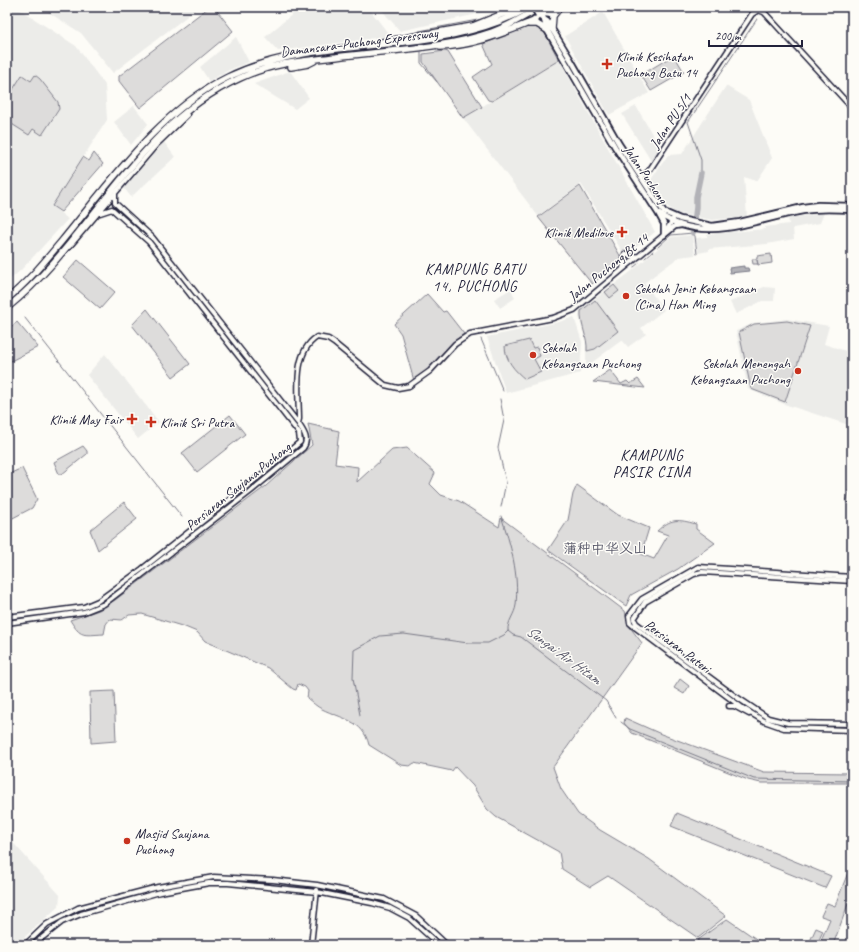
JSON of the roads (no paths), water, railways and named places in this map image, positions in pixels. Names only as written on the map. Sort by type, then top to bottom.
[{"type":"highway","points":[[510,12],[517,7]]},
{"type":"highway","points":[[351,48],[388,40],[438,33],[473,26],[520,7]]},
{"type":"highway","name":"Damansara–Puchong Expressway","points":[[7,299],[36,272],[129,161],[178,109],[216,83],[259,64],[288,56],[432,39],[467,33],[494,25],[530,7]]},
{"type":"highway","points":[[428,46],[442,47],[460,45],[491,38],[527,24],[536,19],[540,12],[549,14],[559,7]]},
{"type":"highway","points":[[527,24],[537,24],[549,30],[553,16],[559,7]]},
{"type":"highway","name":"Damansara–Puchong Expressway","points":[[7,308],[24,294],[50,266],[158,137],[182,115],[214,92],[240,78],[279,64],[428,46],[492,32],[540,12]]},
{"type":"highway","points":[[291,67],[308,64],[316,59]]},
{"type":"main road","name":"Jalan Puchong","points":[[533,7],[540,12],[549,30],[618,144],[664,212],[673,219]]},
{"type":"main road","name":"Jalan Puchong","points":[[569,61],[615,147],[658,213],[687,224],[720,229],[760,222],[803,210],[852,210]]},
{"type":"main road","name":"Jalan Puchong","points":[[699,226],[712,226],[740,222],[784,211],[818,205],[852,206]]},
{"type":"main road","points":[[658,213],[664,224],[664,234]]},
{"type":"main road","points":[[664,234],[675,226],[687,224]]},
{"type":"street","name":"Jalan PU 5/1","points":[[641,178],[653,166],[752,14],[758,10],[764,12],[852,108]]},
{"type":"street","points":[[50,266],[74,243],[173,128],[214,92]]},
{"type":"street","name":"Persiaran Saujana Puchong","points":[[7,623],[84,612],[104,604],[251,491],[303,448],[306,442],[306,438],[298,423],[152,237],[115,203],[115,194]]},
{"type":"street","name":"Persiaran Saujana Puchong","points":[[7,617],[84,607],[98,601],[131,578],[254,481],[300,442],[299,433],[149,242],[112,210],[100,213]]},
{"type":"street","name":"Jalan Puchong Bt 14","points":[[298,423],[298,381],[302,361],[307,344],[317,337],[328,339],[334,343],[385,385],[392,388],[403,388],[414,384],[430,371],[462,338],[482,331],[519,326],[556,317],[574,310],[664,234],[673,219]]},
{"type":"street","points":[[623,269],[625,254],[634,257],[639,256]]},
{"type":"street","name":"Persiaran Puteri","points":[[852,577],[702,567],[694,569],[645,596],[633,609],[629,616],[632,625],[753,715],[764,721],[784,728],[852,730]]},
{"type":"street","name":"Persiaran Puteri","points":[[852,581],[702,572],[694,574],[645,602],[634,618],[636,623],[700,671],[768,718],[788,723],[852,724]]},
{"type":"street","points":[[729,706],[734,706],[745,713],[753,715]]},
{"type":"street","points":[[25,945],[47,924],[78,908],[158,887],[214,877],[317,885],[368,895],[393,903],[416,916],[447,945]]},
{"type":"street","points":[[32,945],[50,930],[72,917],[131,900],[188,887],[228,883],[317,892],[390,908],[415,922],[439,945]]},
{"type":"street","points":[[311,945],[317,885]]},
{"type":"waterway","points":[[504,10],[510,7]]},
{"type":"waterway","points":[[420,33],[419,31],[483,19]]},
{"type":"waterway","name":"Sungai Air Hitam","points":[[701,173],[701,160],[688,122],[757,19]]},
{"type":"waterway","points":[[421,52],[421,63],[437,82]]},
{"type":"waterway","name":"Sungai Air Hitam","points":[[693,233],[696,197],[701,173]]},
{"type":"waterway","name":"Sungai Air Hitam","points":[[658,247],[671,235],[693,233],[695,236],[697,254]]},
{"type":"waterway","name":"Sungai Air Hitam","points":[[645,258],[653,251]]},
{"type":"waterway","name":"Sungai Air Hitam","points":[[634,267],[639,263]]},
{"type":"waterway","points":[[25,318],[182,517]]},
{"type":"waterway","name":"Sungai Air Hitam","points":[[481,339],[503,391]]},
{"type":"waterway","name":"Sungai Air Hitam","points":[[500,399],[504,420],[498,448],[506,482],[501,507]]},
{"type":"waterway","name":"Sungai Air Hitam","points":[[501,516],[511,549],[517,593],[516,605],[508,631],[513,635],[521,637],[606,701],[616,718]]},
{"type":"waterway","points":[[360,715],[353,678],[354,650],[380,636],[404,634],[468,643],[488,643],[504,635],[508,631]]},
{"type":"waterway","name":"Sungai Air Hitam","points":[[621,722],[630,729],[754,779],[852,781]]},
{"type":"place","name":"Klinik Kesihatan Puchong Batu 14","points":[[607,64]]},
{"type":"place","name":"Klinik Medilove","points":[[622,232]]},
{"type":"place","name":"Sekolah Jenis Kebangsaan (Cina) Han Ming","points":[[626,296]]},
{"type":"place","name":"Sekolah Kebangsaan Puchong","points":[[533,355]]},
{"type":"place","name":"Sekolah Menengah Kebangsaan Puchong","points":[[798,371]]},
{"type":"place","name":"Klinik May Fair","points":[[132,419]]},
{"type":"place","name":"Klinik Sri Putra","points":[[151,422]]},
{"type":"place","name":"Masjid Saujana Puchong","points":[[127,841]]},
{"type":"district","name":"KAMPUNG BATU 14, PUCHONG","points":[[475,278]]},
{"type":"district","name":"KAMPUNG PASIR CINA","points":[[652,464]]},
{"type":"park label","name":"蒲种中华义山","points":[[605,548]]}]
